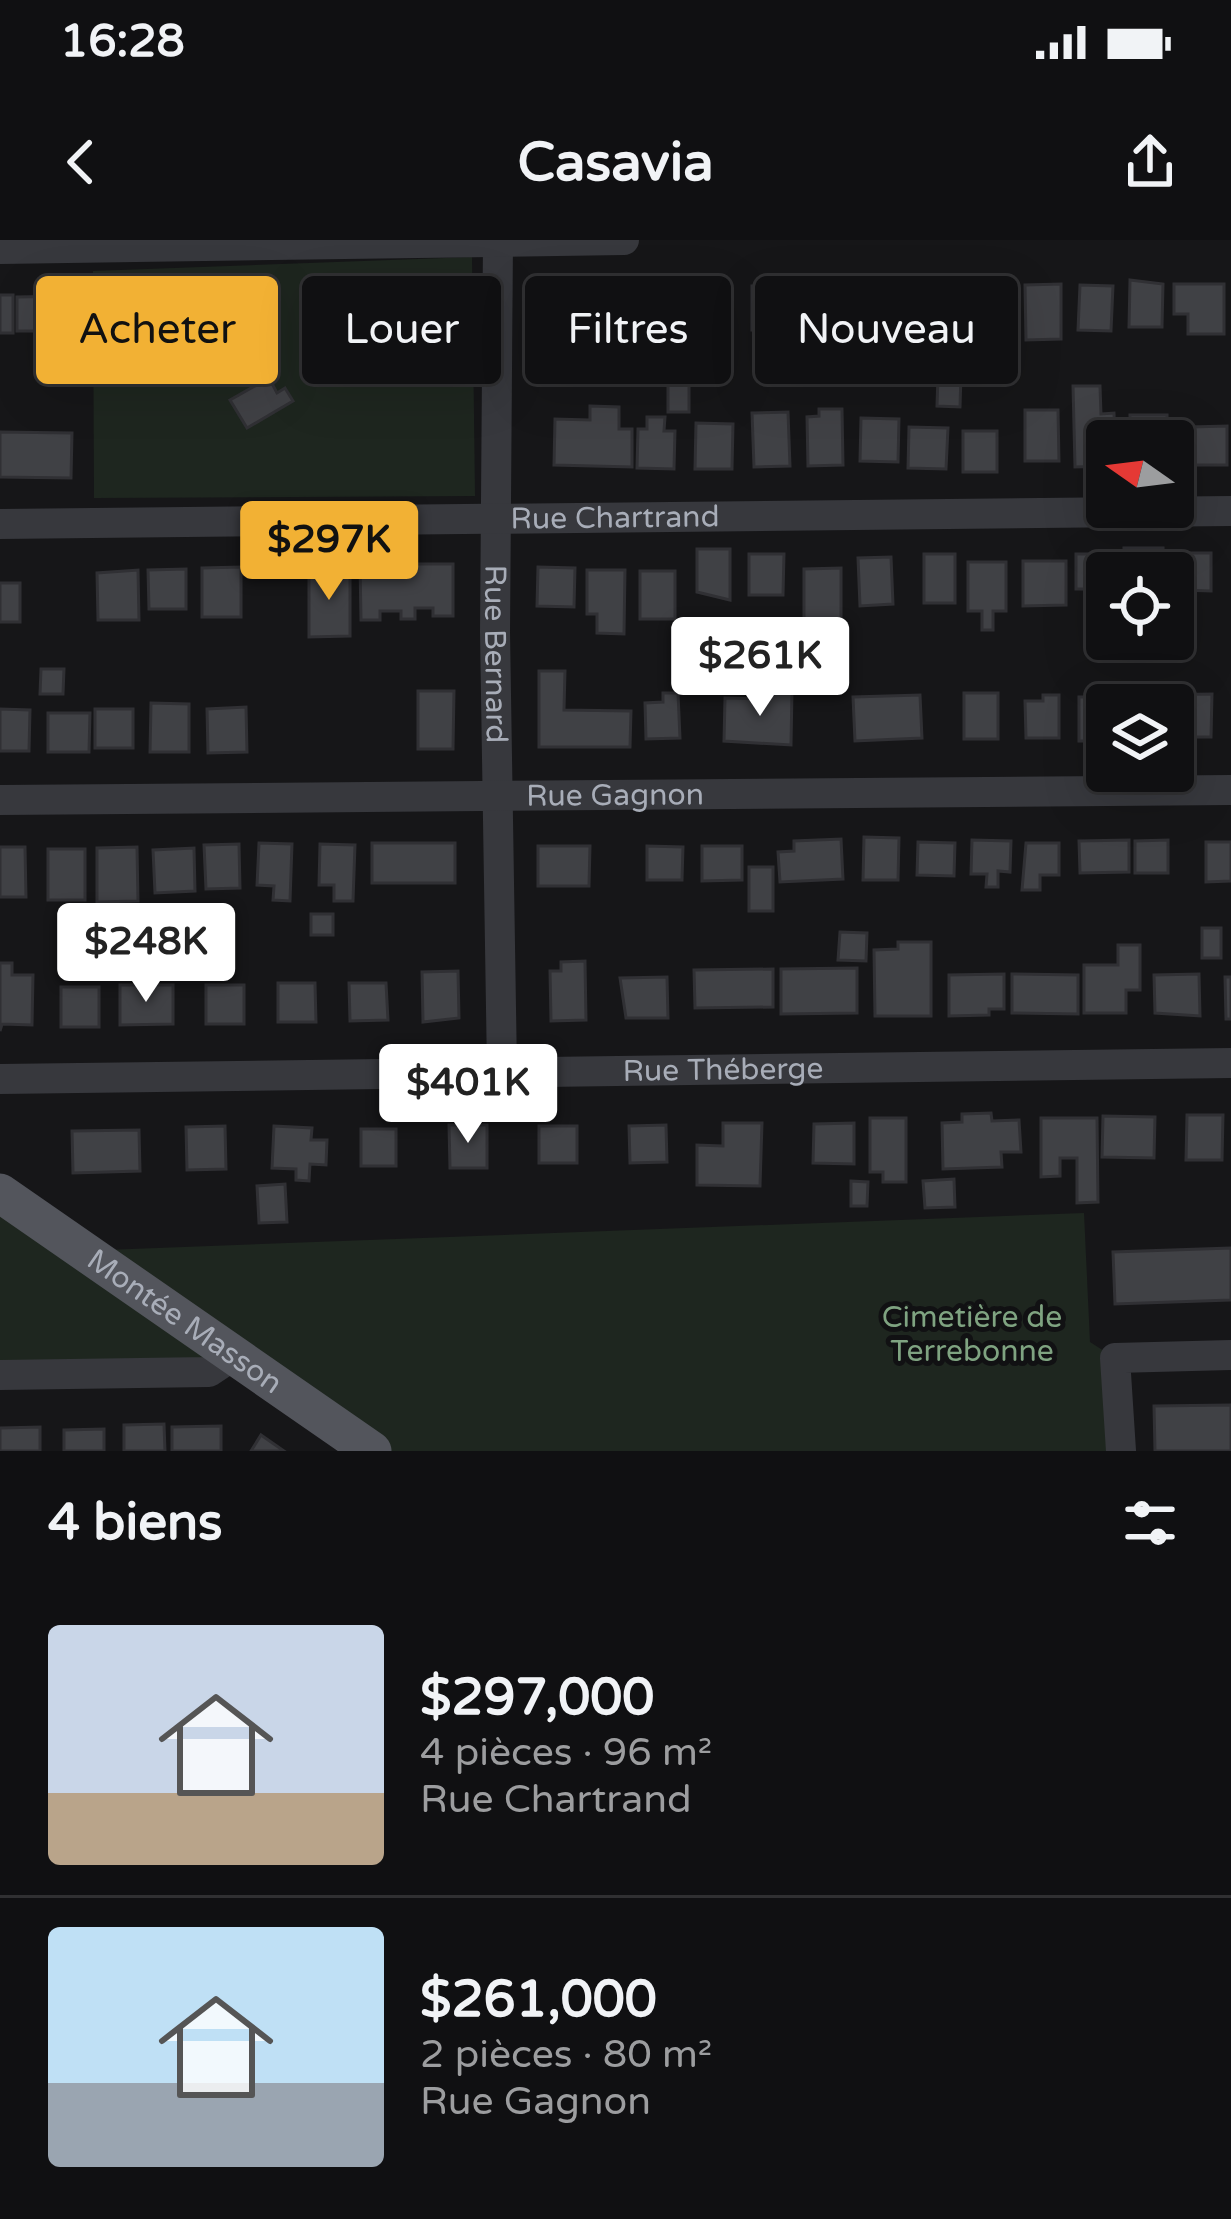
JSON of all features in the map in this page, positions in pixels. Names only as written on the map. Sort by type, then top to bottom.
[{"type":"main road","name":"Montée Masson","points":[[0,1193],[372,1451]]},
{"type":"street","points":[[0,249],[624,240]]},
{"type":"street","name":"Rue Bernard","points":[[498,241],[502,1070]]},
{"type":"street","name":"Rue Chartrand","points":[[0,524],[1231,511]]},
{"type":"street","name":"Rue Gagnon","points":[[0,800],[1231,790]]},
{"type":"street","name":"Rue Théberge","points":[[0,1078],[1231,1063]]},
{"type":"street","points":[[0,1375],[209,1372],[236,1354]]},
{"type":"street","points":[[1121,1451],[1115,1358],[1231,1355]]},
{"type":"green space","points":[[472,257],[472,276],[302,276],[302,384],[474,384],[475,496],[94,498],[93,384],[278,384],[278,276],[93,276],[93,271]]},
{"type":"green space","points":[[0,1193],[229,1361],[0,1375]]},
{"type":"green space","name":"Cimetière de Terrebonne","points":[[1084,1213],[1090,1342],[1115,1358],[1121,1451],[391,1451],[105,1250]]},
{"type":"building","points":[[1130,280],[1163,284],[1162,327],[1129,327]]},
{"type":"building","points":[[1061,284],[1061,339],[1026,340],[1025,285]]},
{"type":"building","points":[[1174,284],[1224,284],[1224,334],[1188,334],[1188,314],[1174,314]]},
{"type":"building","points":[[1080,285],[1113,286],[1111,331],[1078,330]]},
{"type":"building","points":[[752,286],[755,286],[755,330]]},
{"type":"building","points":[[0,295],[13,295],[13,333],[0,333]]},
{"type":"building","points":[[17,297],[36,297],[36,331],[17,331]]},
{"type":"building","points":[[258,384],[272,384],[277,393],[285,388],[293,401],[247,428],[230,400]]},
{"type":"building","points":[[668,384],[689,384],[689,412],[668,412]]},
{"type":"building","points":[[938,384],[961,384],[960,407],[937,406]]},
{"type":"building","points":[[1073,386],[1100,386],[1101,414],[1114,413],[1114,420],[1086,420],[1086,467],[1075,467]]},
{"type":"building","points":[[590,406],[619,407],[619,429],[632,429],[632,467],[554,465],[555,419],[590,420]]},
{"type":"building","points":[[819,409],[842,409],[843,465],[808,466],[807,417],[819,416]]},
{"type":"building","points":[[1025,410],[1058,410],[1059,461],[1025,461]]},
{"type":"building","points":[[788,412],[790,466],[754,467],[752,413]]},
{"type":"building","points":[[1130,415],[1167,415],[1167,420],[1130,420]]},
{"type":"building","points":[[647,417],[665,417],[664,431],[675,431],[674,469],[637,468],[638,429],[647,429]]},
{"type":"building","points":[[861,418],[899,419],[898,462],[860,461]]},
{"type":"building","points":[[696,423],[733,424],[732,469],[695,469]]},
{"type":"building","points":[[1227,426],[1227,465],[1194,465],[1194,427]]},
{"type":"building","points":[[909,427],[948,428],[946,469],[908,468]]},
{"type":"building","points":[[963,431],[997,431],[997,472],[963,472]]},
{"type":"building","points":[[0,432],[72,433],[71,478],[0,477]]},
{"type":"building","points":[[1124,548],[1163,548],[1163,552],[1124,552]]},
{"type":"building","points":[[697,549],[730,549],[730,600],[697,592]]},
{"type":"building","points":[[1194,553],[1211,553],[1211,591],[1194,590]]},
{"type":"building","points":[[749,554],[784,554],[783,595],[749,595]]},
{"type":"building","points":[[924,554],[955,554],[955,603],[924,603]]},
{"type":"building","points":[[1076,554],[1086,554],[1086,589],[1076,589]]},
{"type":"building","points":[[891,557],[893,604],[860,606],[858,558]]},
{"type":"building","points":[[1023,561],[1066,561],[1066,605],[1023,606]]},
{"type":"building","points":[[968,562],[1006,562],[1006,611],[993,611],[993,630],[982,630],[982,611],[968,611]]},
{"type":"building","points":[[360,564],[453,564],[453,616],[433,616],[433,608],[415,608],[415,619],[401,619],[401,611],[380,611],[380,620],[361,620]]},
{"type":"building","points":[[241,567],[241,617],[202,617],[202,568]]},
{"type":"building","points":[[538,567],[575,568],[574,607],[537,606]]},
{"type":"building","points":[[841,568],[841,620],[804,620],[804,569]]},
{"type":"building","points":[[186,569],[186,609],[149,609],[148,570]]},
{"type":"building","points":[[138,570],[139,620],[98,620],[97,573]]},
{"type":"building","points":[[309,570],[350,570],[350,636],[309,637]]},
{"type":"building","points":[[587,570],[625,570],[624,634],[597,633],[597,614],[587,614]]},
{"type":"building","points":[[640,571],[675,571],[675,619],[640,619]]},
{"type":"building","points":[[0,583],[20,583],[20,622],[0,622]]},
{"type":"building","points":[[743,625],[743,653],[718,653],[718,626]]},
{"type":"building","points":[[696,657],[726,658],[726,683],[696,683]]},
{"type":"building","points":[[788,658],[822,658],[822,683],[788,683]]},
{"type":"building","points":[[41,669],[64,669],[63,694],[40,694]]},
{"type":"building","points":[[539,671],[565,671],[564,710],[631,711],[630,747],[539,747]]},
{"type":"building","points":[[766,690],[792,691],[791,745],[724,741],[725,698],[765,699]]},
{"type":"building","points":[[418,691],[454,691],[453,749],[418,749]]},
{"type":"building","points":[[663,693],[678,693],[680,738],[646,739],[645,703],[663,702]]},
{"type":"building","points":[[964,693],[998,693],[998,739],[964,739]]},
{"type":"building","points":[[1194,694],[1212,694],[1211,737],[1194,737]]},
{"type":"building","points":[[920,695],[922,738],[855,741],[853,697]]},
{"type":"building","points":[[1043,695],[1059,695],[1059,738],[1026,738],[1025,701],[1043,701]]},
{"type":"building","points":[[1079,697],[1086,697],[1086,741],[1079,741]]},
{"type":"building","points":[[151,703],[189,704],[189,752],[150,752]]},
{"type":"building","points":[[246,707],[247,752],[208,753],[207,709]]},
{"type":"building","points":[[0,709],[30,710],[29,751],[0,751]]},
{"type":"building","points":[[95,709],[133,709],[133,748],[95,748]]},
{"type":"building","points":[[48,713],[90,713],[89,752],[48,752]]},
{"type":"building","points":[[864,837],[899,838],[898,880],[863,880]]},
{"type":"building","points":[[841,839],[843,879],[780,882],[778,852],[794,851],[794,841]]},
{"type":"building","points":[[972,840],[1011,841],[1010,872],[998,871],[998,887],[986,887],[987,874],[971,874]]},
{"type":"building","points":[[1129,840],[1129,872],[1080,873],[1079,841]]},
{"type":"building","points":[[1168,840],[1168,873],[1135,873],[1135,841]]},
{"type":"building","points":[[918,842],[955,843],[954,876],[917,875]]},
{"type":"building","points":[[1206,842],[1231,842],[1231,881],[1206,882]]},
{"type":"building","points":[[259,843],[292,844],[290,901],[273,900],[274,886],[257,885]]},
{"type":"building","points":[[372,843],[455,843],[455,883],[372,883]]},
{"type":"building","points":[[1026,843],[1059,843],[1059,875],[1040,875],[1040,890],[1022,890]]},
{"type":"building","points":[[239,844],[240,888],[206,889],[204,845]]},
{"type":"building","points":[[320,844],[355,845],[353,901],[334,901],[334,885],[319,885]]},
{"type":"building","points":[[538,846],[590,846],[589,886],[538,886]]},
{"type":"building","points":[[647,846],[683,847],[682,880],[647,880]]},
{"type":"building","points":[[702,846],[742,846],[742,880],[702,881]]},
{"type":"building","points":[[0,847],[25,847],[26,897],[0,897]]},
{"type":"building","points":[[137,847],[138,901],[97,902],[97,848]]},
{"type":"building","points":[[194,848],[195,891],[155,893],[153,850]]},
{"type":"building","points":[[48,849],[85,849],[85,900],[48,900]]},
{"type":"building","points":[[749,867],[773,867],[773,911],[749,911]]},
{"type":"building","points":[[148,911],[176,912],[175,938],[147,937]]},
{"type":"building","points":[[311,914],[333,914],[333,935],[311,935]]},
{"type":"building","points":[[1202,928],[1221,928],[1221,958],[1202,958]]},
{"type":"building","points":[[840,932],[867,933],[866,961],[838,960]]},
{"type":"building","points":[[898,942],[931,942],[931,1016],[875,1016],[874,950],[898,949]]},
{"type":"building","points":[[1118,945],[1140,945],[1140,990],[1126,990],[1126,1013],[1084,1013],[1084,965],[1118,965]]},
{"type":"building","points":[[585,961],[586,1020],[551,1021],[550,971],[561,971],[561,962]]},
{"type":"building","points":[[0,963],[12,963],[12,975],[33,975],[32,1025],[2,1024],[0,1031]]},
{"type":"building","points":[[857,968],[857,1013],[781,1014],[781,969]]},
{"type":"building","points":[[773,969],[773,1007],[695,1008],[694,970]]},
{"type":"building","points":[[458,971],[459,1018],[423,1022],[422,972]]},
{"type":"building","points":[[1004,974],[1004,1009],[989,1009],[989,1015],[949,1016],[949,975]]},
{"type":"building","points":[[1012,974],[1078,975],[1078,1014],[1012,1013]]},
{"type":"building","points":[[1199,974],[1200,1016],[1155,1013],[1154,975]]},
{"type":"building","points":[[667,977],[668,1018],[626,1018],[620,978]]},
{"type":"building","points":[[1225,977],[1231,977],[1231,1019],[1226,1019]]},
{"type":"building","points":[[278,983],[315,983],[316,1022],[278,1022]]},
{"type":"building","points":[[349,983],[386,983],[388,1020],[350,1021]]},
{"type":"building","points":[[120,985],[173,985],[173,1024],[120,1025]]},
{"type":"building","points":[[206,985],[244,985],[244,1024],[206,1024]]},
{"type":"building","points":[[61,987],[99,987],[99,1027],[61,1027]]},
{"type":"building","points":[[991,1113],[992,1121],[1019,1120],[1021,1152],[1001,1152],[1002,1167],[943,1169],[942,1123],[962,1122],[962,1114]]},
{"type":"building","points":[[1187,1115],[1223,1115],[1222,1160],[1186,1160]]},
{"type":"building","points":[[1103,1116],[1155,1117],[1154,1158],[1102,1157]]},
{"type":"building","points":[[870,1118],[906,1118],[906,1182],[883,1182],[883,1172],[870,1172]]},
{"type":"building","points":[[1041,1118],[1097,1118],[1098,1202],[1077,1203],[1077,1158],[1060,1158],[1060,1176],[1041,1177]]},
{"type":"building","points":[[723,1123],[762,1123],[760,1186],[697,1185],[697,1145],[723,1146]]},
{"type":"building","points":[[854,1123],[854,1164],[813,1163],[814,1124]]},
{"type":"building","points":[[449,1125],[487,1125],[487,1168],[450,1168]]},
{"type":"building","points":[[666,1125],[667,1162],[630,1163],[629,1126]]},
{"type":"building","points":[[225,1126],[226,1169],[187,1170],[186,1127]]},
{"type":"building","points":[[274,1126],[312,1128],[311,1140],[327,1140],[326,1165],[310,1164],[309,1181],[296,1180],[296,1169],[272,1168]]},
{"type":"building","points":[[539,1126],[577,1126],[577,1163],[539,1163]]},
{"type":"building","points":[[361,1129],[396,1129],[396,1166],[361,1166]]},
{"type":"building","points":[[139,1130],[140,1171],[73,1173],[72,1131]]},
{"type":"building","points":[[954,1179],[955,1207],[925,1208],[923,1181]]},
{"type":"building","points":[[851,1181],[868,1182],[867,1206],[851,1206]]},
{"type":"building","points":[[285,1184],[287,1222],[259,1223],[257,1186]]},
{"type":"building","points":[[1231,1248],[1231,1300],[1115,1304],[1113,1252]]},
{"type":"building","points":[[1231,1405],[1231,1451],[1155,1451],[1154,1406]]},
{"type":"building","points":[[164,1424],[165,1451],[124,1451],[124,1425]]},
{"type":"building","points":[[221,1426],[221,1451],[172,1451],[172,1427]]},
{"type":"building","points":[[40,1427],[40,1451],[0,1451],[0,1428]]},
{"type":"building","points":[[104,1429],[104,1451],[64,1451],[64,1430]]},
{"type":"building","points":[[261,1435],[284,1451],[251,1451]]}]
